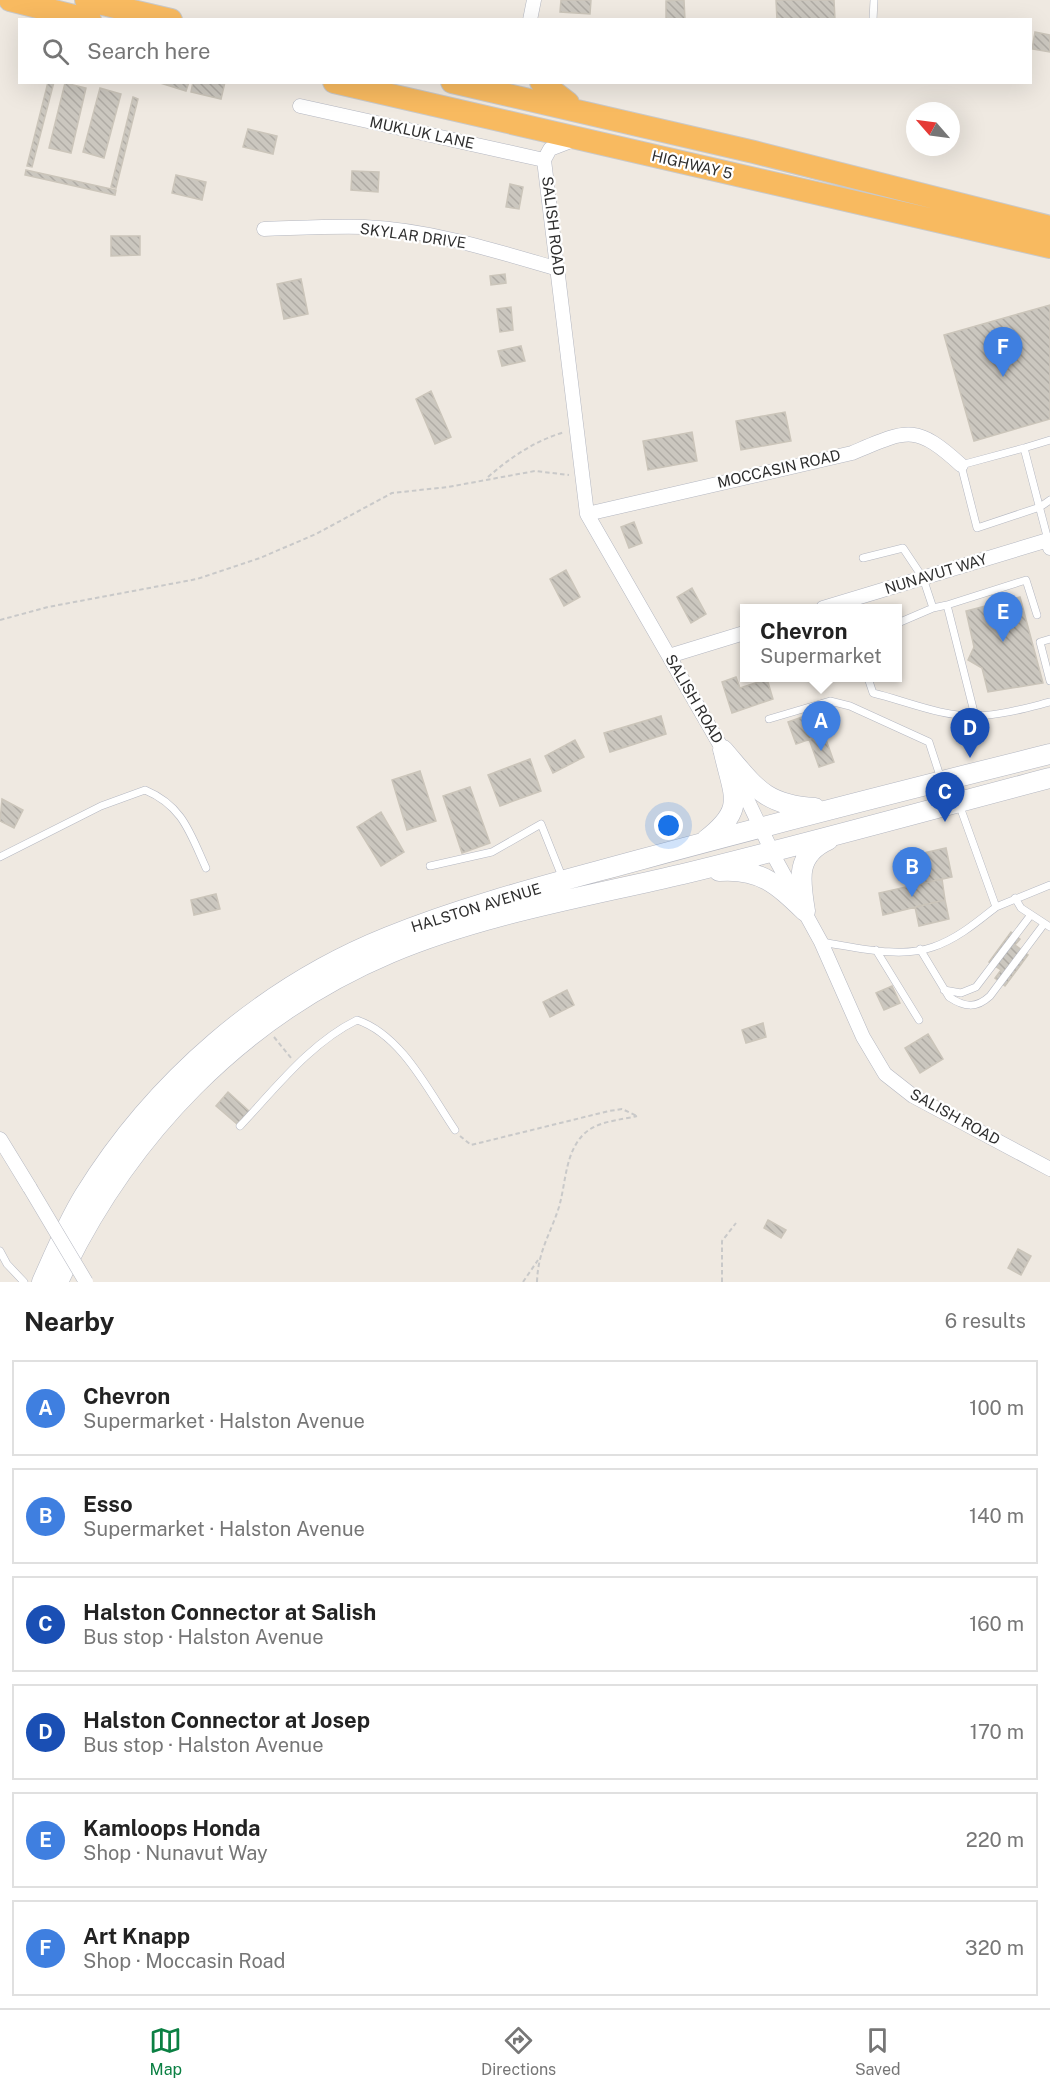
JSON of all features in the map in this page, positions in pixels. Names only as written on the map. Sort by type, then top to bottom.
[{"type":"highway","points":[[10,0],[82,18]]},
{"type":"highway","points":[[86,0],[162,18]]},
{"type":"highway","name":"HIGHWAY 5","points":[[339,84],[1050,247]]},
{"type":"highway","points":[[349,84],[418,89],[499,104],[518,89],[523,107],[536,113],[746,167],[762,181]]},
{"type":"highway","name":"HIGHWAY 5","points":[[471,84],[518,89],[585,112],[1050,227]]},
{"type":"highway","points":[[543,84],[560,98],[585,112]]},
{"type":"main road","points":[[723,750],[758,790],[777,802],[794,807],[832,809]]},
{"type":"main road","points":[[701,843],[724,826],[730,817],[735,801],[723,750]]},
{"type":"main road","name":"HALSTON AVENUE","points":[[42,1282],[84,1197],[119,1146],[163,1092],[239,1023],[279,995],[330,965],[386,937],[564,881],[701,843],[1050,753]]},
{"type":"main road","name":"HALSTON AVENUE","points":[[58,1282],[98,1205],[145,1139],[210,1069],[265,1025],[338,978],[390,953],[494,918],[686,873],[1050,778]]},
{"type":"main road","points":[[805,911],[800,878],[804,861],[814,846],[846,832]]},
{"type":"main road","points":[[686,873],[737,870],[756,874],[777,885],[805,911]]},
{"type":"street","points":[[530,18],[534,0]]},
{"type":"street","name":"MUKLUK LANE","points":[[300,106],[544,160]]},
{"type":"street","name":"SALISH ROAD","points":[[578,138],[550,149],[544,160],[587,514],[723,750],[772,851],[821,942],[862,1037],[885,1074],[913,1096],[1050,1169]]},
{"type":"street","name":"SKYLAR DRIVE","points":[[264,229],[366,227],[391,230],[474,245],[558,269]]},
{"type":"street","name":"MOCCASIN ROAD","points":[[587,514],[852,453],[892,436],[916,434],[934,441],[961,465]]},
{"type":"street","name":"NUNAVUT WAY","points":[[839,604],[1049,542]]},
{"type":"street","points":[[669,656],[740,634]]},
{"type":"street","points":[[0,1139],[86,1282]]},
{"type":"lane","points":[[873,18],[874,0]]},
{"type":"lane","points":[[1050,440],[961,465],[977,528],[1040,507],[1050,500]]},
{"type":"lane","points":[[1024,448],[1049,542]]},
{"type":"lane","points":[[863,558],[903,548],[923,578],[933,609]]},
{"type":"lane","points":[[902,621],[1026,580],[1037,615]]},
{"type":"lane","points":[[947,605],[975,716]]},
{"type":"lane","points":[[1050,639],[1040,642],[1050,681]]},
{"type":"lane","points":[[869,682],[873,693],[941,712],[975,716],[1002,713],[1050,702]]},
{"type":"lane","points":[[769,719],[830,701],[850,706],[929,742],[941,781]]},
{"type":"lane","points":[[0,857],[101,806],[145,790],[165,798],[185,820],[206,868]]},
{"type":"lane","points":[[958,802],[996,907]]},
{"type":"lane","points":[[430,867],[492,852],[541,824],[564,881]]},
{"type":"lane","points":[[821,942],[876,950],[932,948],[957,936],[996,907],[1050,885]]},
{"type":"lane","points":[[920,949],[949,997],[965,1005],[982,1003],[1047,926],[1021,908],[1015,898]]},
{"type":"lane","points":[[944,990],[961,993],[976,987],[1030,915]]},
{"type":"lane","points":[[876,950],[919,1020]]},
{"type":"lane","points":[[240,1126],[298,1065],[342,1028],[357,1020],[370,1024],[395,1043],[455,1130]]},
{"type":"lane","points":[[0,1251],[7,1264],[24,1282]]},
{"type":"path","points":[[486,479],[522,451],[550,436],[577,429]]},
{"type":"path","points":[[0,620],[48,607],[197,579],[260,558],[316,534],[392,494],[448,488],[535,471],[583,478]]},
{"type":"path","points":[[265,1025],[298,1065]]},
{"type":"path","points":[[455,1130],[464,1141],[471,1145],[609,1111],[622,1109],[637,1116],[601,1125],[587,1131],[577,1141],[572,1152],[558,1210],[538,1260],[523,1282]]},
{"type":"path","points":[[722,1282],[722,1241],[736,1223]]},
{"type":"path","points":[[537,1282],[538,1260]]},
{"type":"building","points":[[561,0],[591,0],[590,14],[560,12]]},
{"type":"building","points":[[684,0],[685,18],[666,18],[666,1]]},
{"type":"building","points":[[776,0],[834,0],[835,18],[777,18]]},
{"type":"building","points":[[1035,32],[1050,35],[1050,52],[1032,49]]},
{"type":"building","points":[[48,84],[53,84],[32,167],[27,166]]},
{"type":"building","points":[[65,84],[86,88],[71,153],[49,148]]},
{"type":"building","points":[[163,84],[188,84],[186,91]]},
{"type":"building","points":[[193,84],[225,84],[221,99],[191,92]]},
{"type":"building","points":[[100,88],[121,94],[104,158],[83,152]]},
{"type":"building","points":[[133,97],[138,99],[116,188],[111,187]]},
{"type":"building","points":[[248,129],[277,136],[273,154],[243,147]]},
{"type":"building","points":[[26,170],[116,190],[115,195],[25,175]]},
{"type":"building","points":[[352,171],[379,172],[378,192],[351,190]]},
{"type":"building","points":[[176,175],[206,182],[202,200],[172,193]]},
{"type":"building","points":[[510,184],[523,187],[519,209],[506,207]]},
{"type":"building","points":[[111,236],[140,236],[140,255],[111,256]]},
{"type":"building","points":[[505,274],[506,283],[491,285],[490,276]]},
{"type":"building","points":[[301,279],[308,314],[284,319],[277,284]]},
{"type":"building","points":[[1050,305],[1050,419],[974,441],[944,335]]},
{"type":"building","points":[[511,307],[513,330],[500,332],[497,309]]},
{"type":"building","points":[[521,346],[525,361],[502,366],[498,351]]},
{"type":"building","points":[[431,391],[451,437],[435,444],[416,399]]},
{"type":"building","points":[[785,412],[791,441],[741,450],[736,421]]},
{"type":"building","points":[[692,432],[697,461],[648,470],[643,441]]},
{"type":"building","points":[[634,522],[642,543],[629,548],[621,527]]},
{"type":"building","points":[[566,570],[580,597],[564,606],[550,579]]},
{"type":"building","points":[[692,588],[706,614],[691,623],[677,597]]},
{"type":"building","points":[[1020,597],[1043,683],[988,692],[982,668],[968,660],[974,647],[966,611]]},
{"type":"building","points":[[736,677],[740,688],[758,682],[768,682],[773,699],[732,713],[722,682]]},
{"type":"building","points":[[819,711],[831,711],[834,731],[796,744],[788,722]]},
{"type":"building","points":[[661,716],[666,734],[610,752],[604,733]]},
{"type":"building","points":[[824,734],[834,762],[819,767],[809,739]]},
{"type":"building","points":[[575,740],[584,757],[553,773],[545,756]]},
{"type":"building","points":[[530,759],[541,791],[500,806],[488,775]]},
{"type":"building","points":[[420,771],[436,821],[407,830],[392,780]]},
{"type":"building","points":[[470,787],[490,843],[462,853],[443,796]]},
{"type":"building","points":[[2,799],[23,810],[14,828],[0,821]]},
{"type":"building","points":[[381,812],[404,852],[381,866],[357,827]]},
{"type":"building","points":[[946,848],[952,877],[920,884],[914,855]]},
{"type":"building","points":[[942,879],[945,900],[883,915],[879,893]]},
{"type":"building","points":[[216,894],[220,909],[194,915],[191,900]]},
{"type":"building","points":[[945,900],[949,919],[919,926],[915,907]]},
{"type":"building","points":[[1011,932],[1020,939],[1015,945],[1028,955],[1005,986],[995,978],[1001,970],[989,962]]},
{"type":"building","points":[[892,986],[900,1003],[884,1010],[876,993]]},
{"type":"building","points":[[567,990],[574,1005],[550,1017],[543,1002]]},
{"type":"building","points":[[763,1023],[766,1037],[746,1043],[742,1030]]},
{"type":"building","points":[[928,1034],[943,1059],[920,1073],[905,1048]]},
{"type":"building","points":[[228,1092],[249,1111],[237,1124],[216,1106]]},
{"type":"building","points":[[768,1220],[786,1230],[781,1238],[764,1228]]},
{"type":"building","points":[[1018,1249],[1031,1256],[1021,1275],[1008,1268]]},
{"type":"place","name":"Art Knapp","points":[[1003,377]]},
{"type":"place","name":"Kamloops Honda","points":[[1003,642]]},
{"type":"place","name":"Chevron","points":[[821,751]]},
{"type":"place","name":"Halston Connector at Josep","points":[[970,758]]},
{"type":"place","name":"Halston Connector at Salish","points":[[945,822]]},
{"type":"place","name":"Esso","points":[[912,897]]}]
